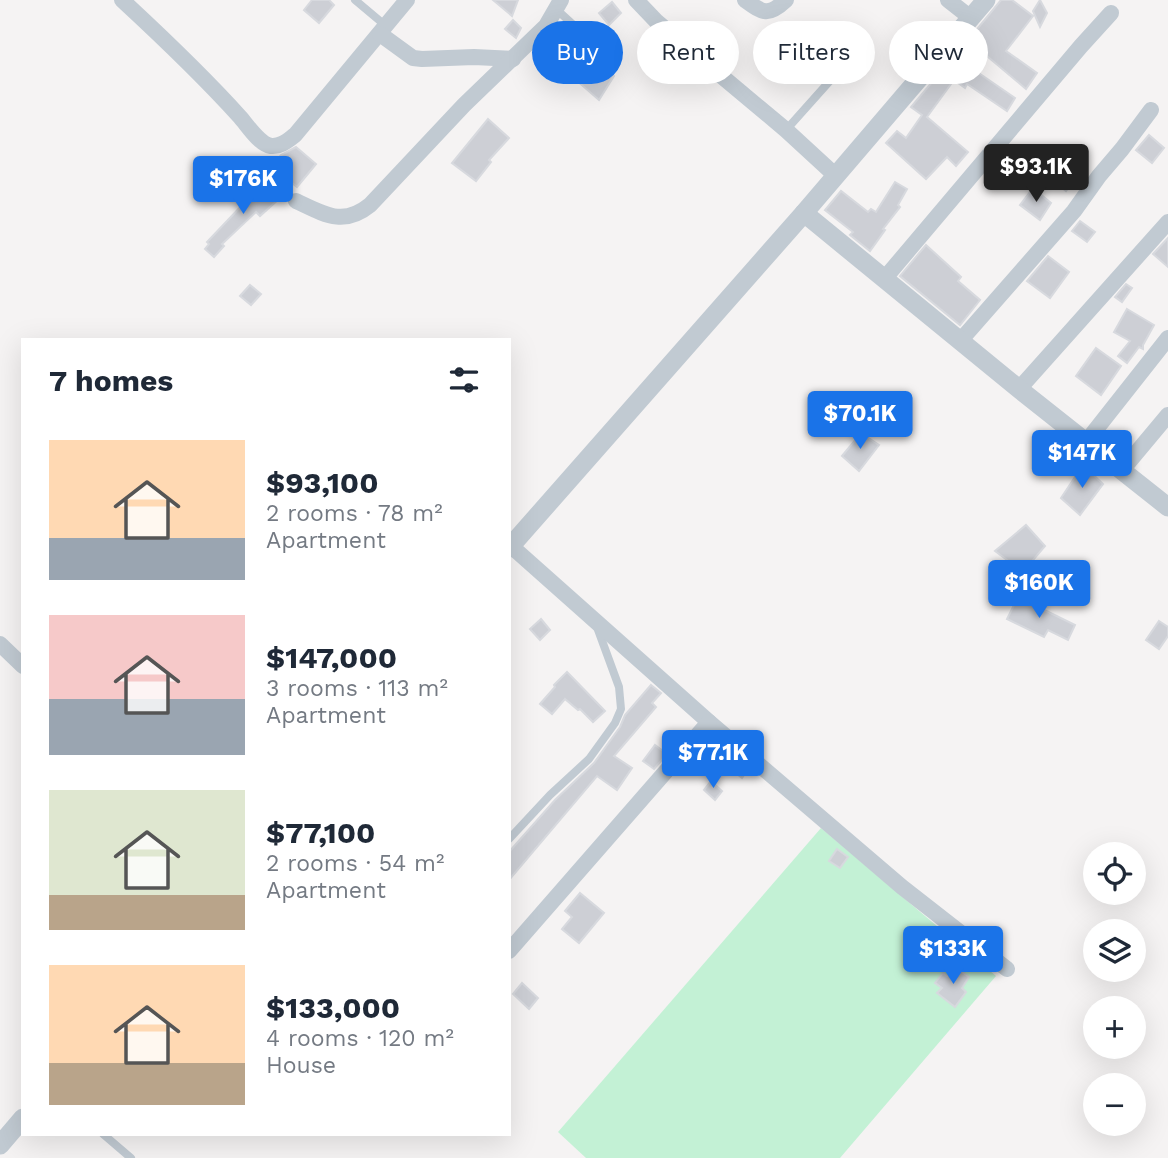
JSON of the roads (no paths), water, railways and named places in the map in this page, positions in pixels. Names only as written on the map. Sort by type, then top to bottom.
[{"type":"street","points":[[122,0],[230,105],[261,141],[272,146],[283,144],[295,135],[407,0]]},
{"type":"street","points":[[636,0],[657,22],[786,130],[836,176]]},
{"type":"street","points":[[649,13],[660,0]]},
{"type":"street","points":[[745,0],[760,11],[768,11],[777,9],[786,0]]},
{"type":"street","points":[[948,0],[971,18]]},
{"type":"street","points":[[511,546],[804,213],[986,0]]},
{"type":"street","points":[[296,201],[322,213],[344,217],[358,214],[370,205],[464,105],[547,26],[559,5]]},
{"type":"street","points":[[884,278],[1111,13]]},
{"type":"street","points":[[383,30],[413,58],[513,59]]},
{"type":"street","points":[[960,341],[1074,211],[1151,110]]},
{"type":"street","points":[[804,213],[1168,507]]},
{"type":"street","points":[[1019,389],[1168,222]]},
{"type":"street","points":[[1086,442],[1168,338]]},
{"type":"street","points":[[1122,470],[1168,415]]},
{"type":"street","points":[[511,548],[902,887],[1007,969]]},
{"type":"street","points":[[0,644],[21,664]]},
{"type":"street","points":[[511,949],[709,722]]},
{"type":"street","points":[[0,1145],[21,1120]]},
{"type":"lane","points":[[355,0],[383,30]]},
{"type":"lane","points":[[559,5],[574,21]]},
{"type":"lane","points":[[786,130],[827,84]]},
{"type":"lane","points":[[511,837],[589,759],[615,723],[621,709],[620,687],[593,617]]},
{"type":"lane","points":[[105,1136],[131,1158]]}]
